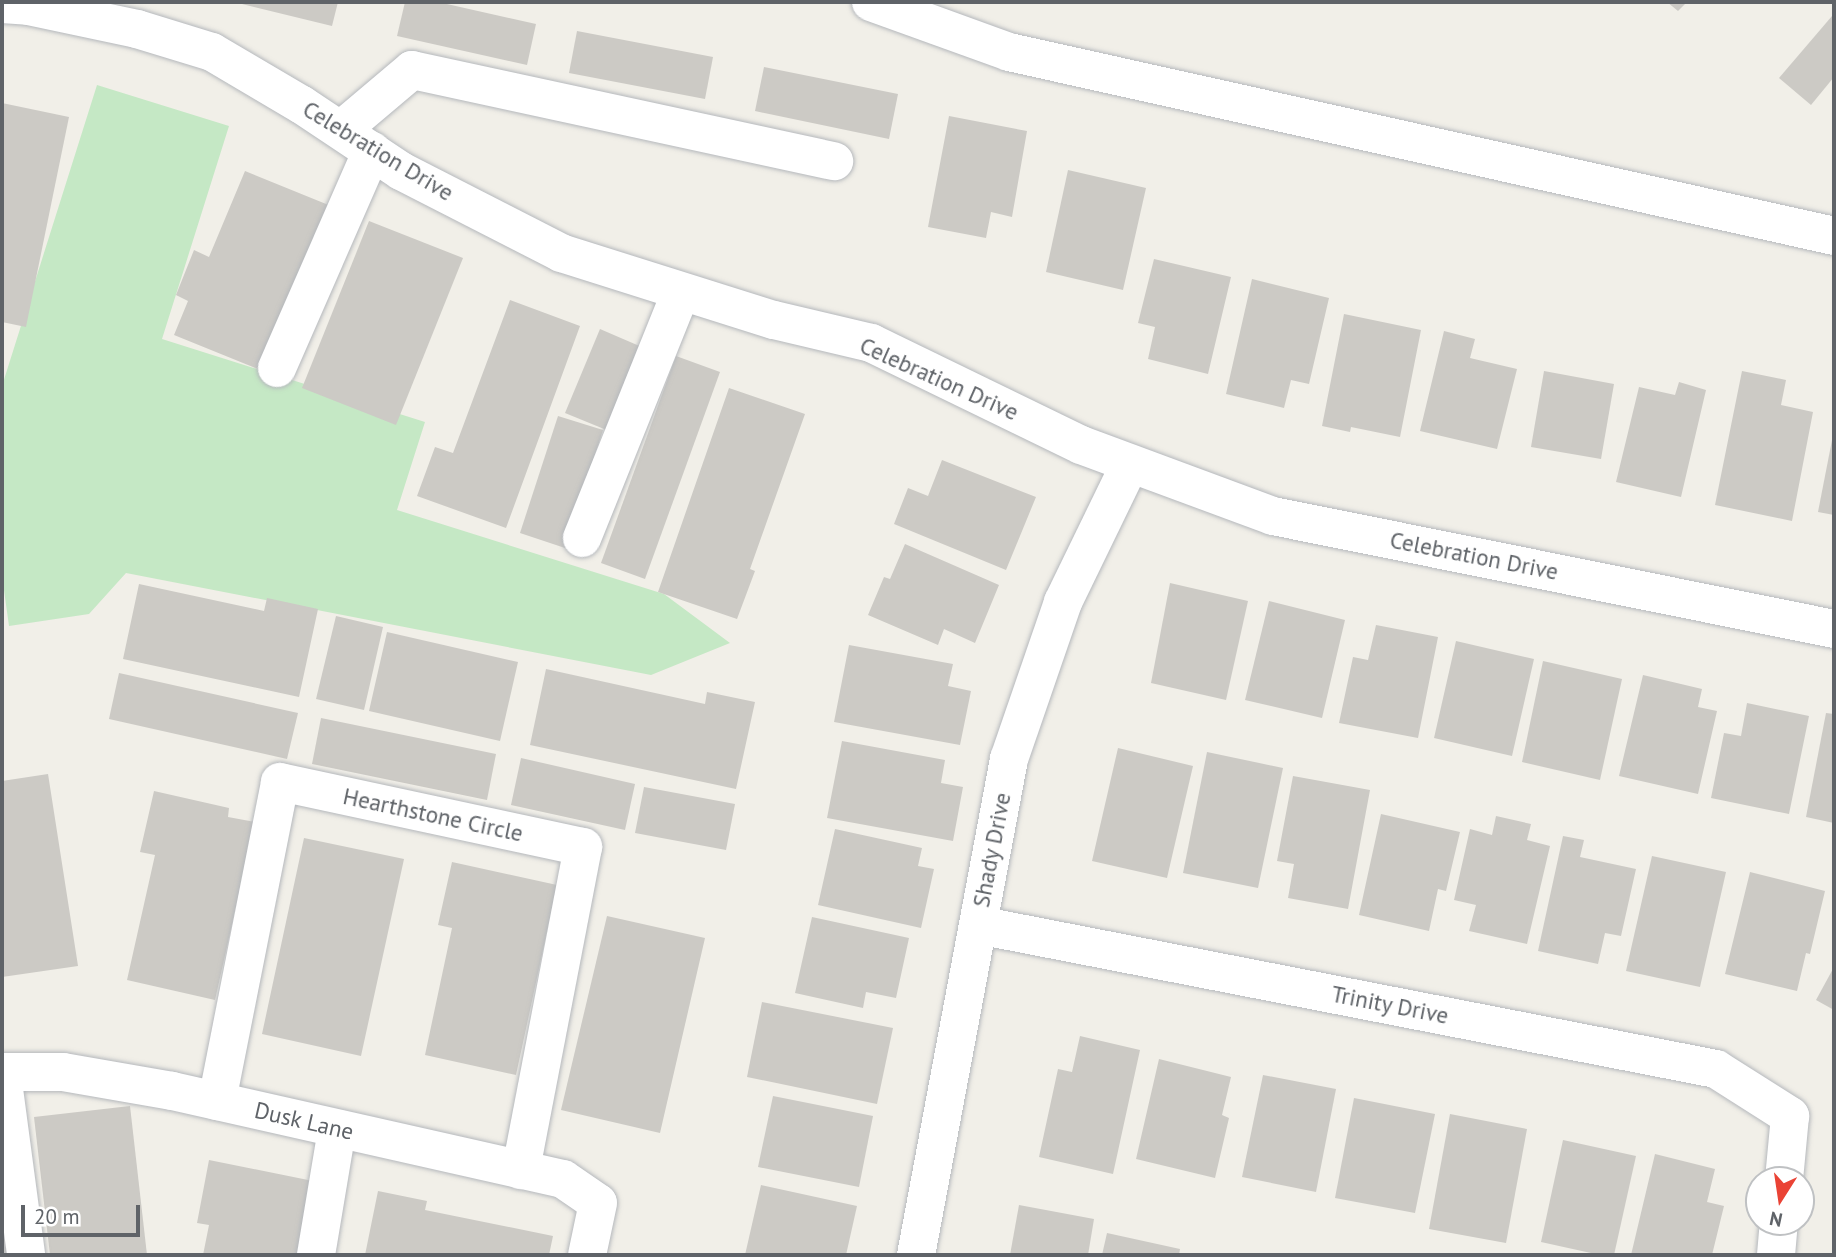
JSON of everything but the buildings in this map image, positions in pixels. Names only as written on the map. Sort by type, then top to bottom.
[{"type":"street","points":[[871,2],[1009,52],[1834,236]]},
{"type":"street","name":"Celebration Drive","points":[[2,4],[28,6],[137,29],[212,52],[341,130],[401,171],[561,253],[774,320],[871,344],[1081,445],[1273,516],[1834,629]]},
{"type":"street","points":[[341,130],[412,70],[834,161]]},
{"type":"street","points":[[276,368],[372,151]]},
{"type":"street","points":[[582,538],[681,292]]},
{"type":"street","name":"Shady Drive","points":[[916,1255],[1009,759],[1063,602],[1130,464]]},
{"type":"street","name":"Hearthstone Circle","points":[[217,1101],[280,782],[583,847],[521,1170]]},
{"type":"street","name":"Trinity Drive","points":[[978,925],[1716,1069],[1790,1116],[1785,1166]]},
{"type":"street","name":"Dusk Lane","points":[[2,1073],[62,1072],[217,1101],[563,1179],[598,1203],[587,1255]]},
{"type":"street","points":[[2,1073],[26,1255]]},
{"type":"street","points":[[316,1255],[337,1129]]},
{"type":"street","points":[[1776,1255],[1778,1236]]},
{"type":"green space","points":[[97,85],[229,126],[162,339],[425,422],[397,510],[664,594],[730,643],[651,675],[126,573],[89,614],[9,626],[2,576],[2,386]]}]
